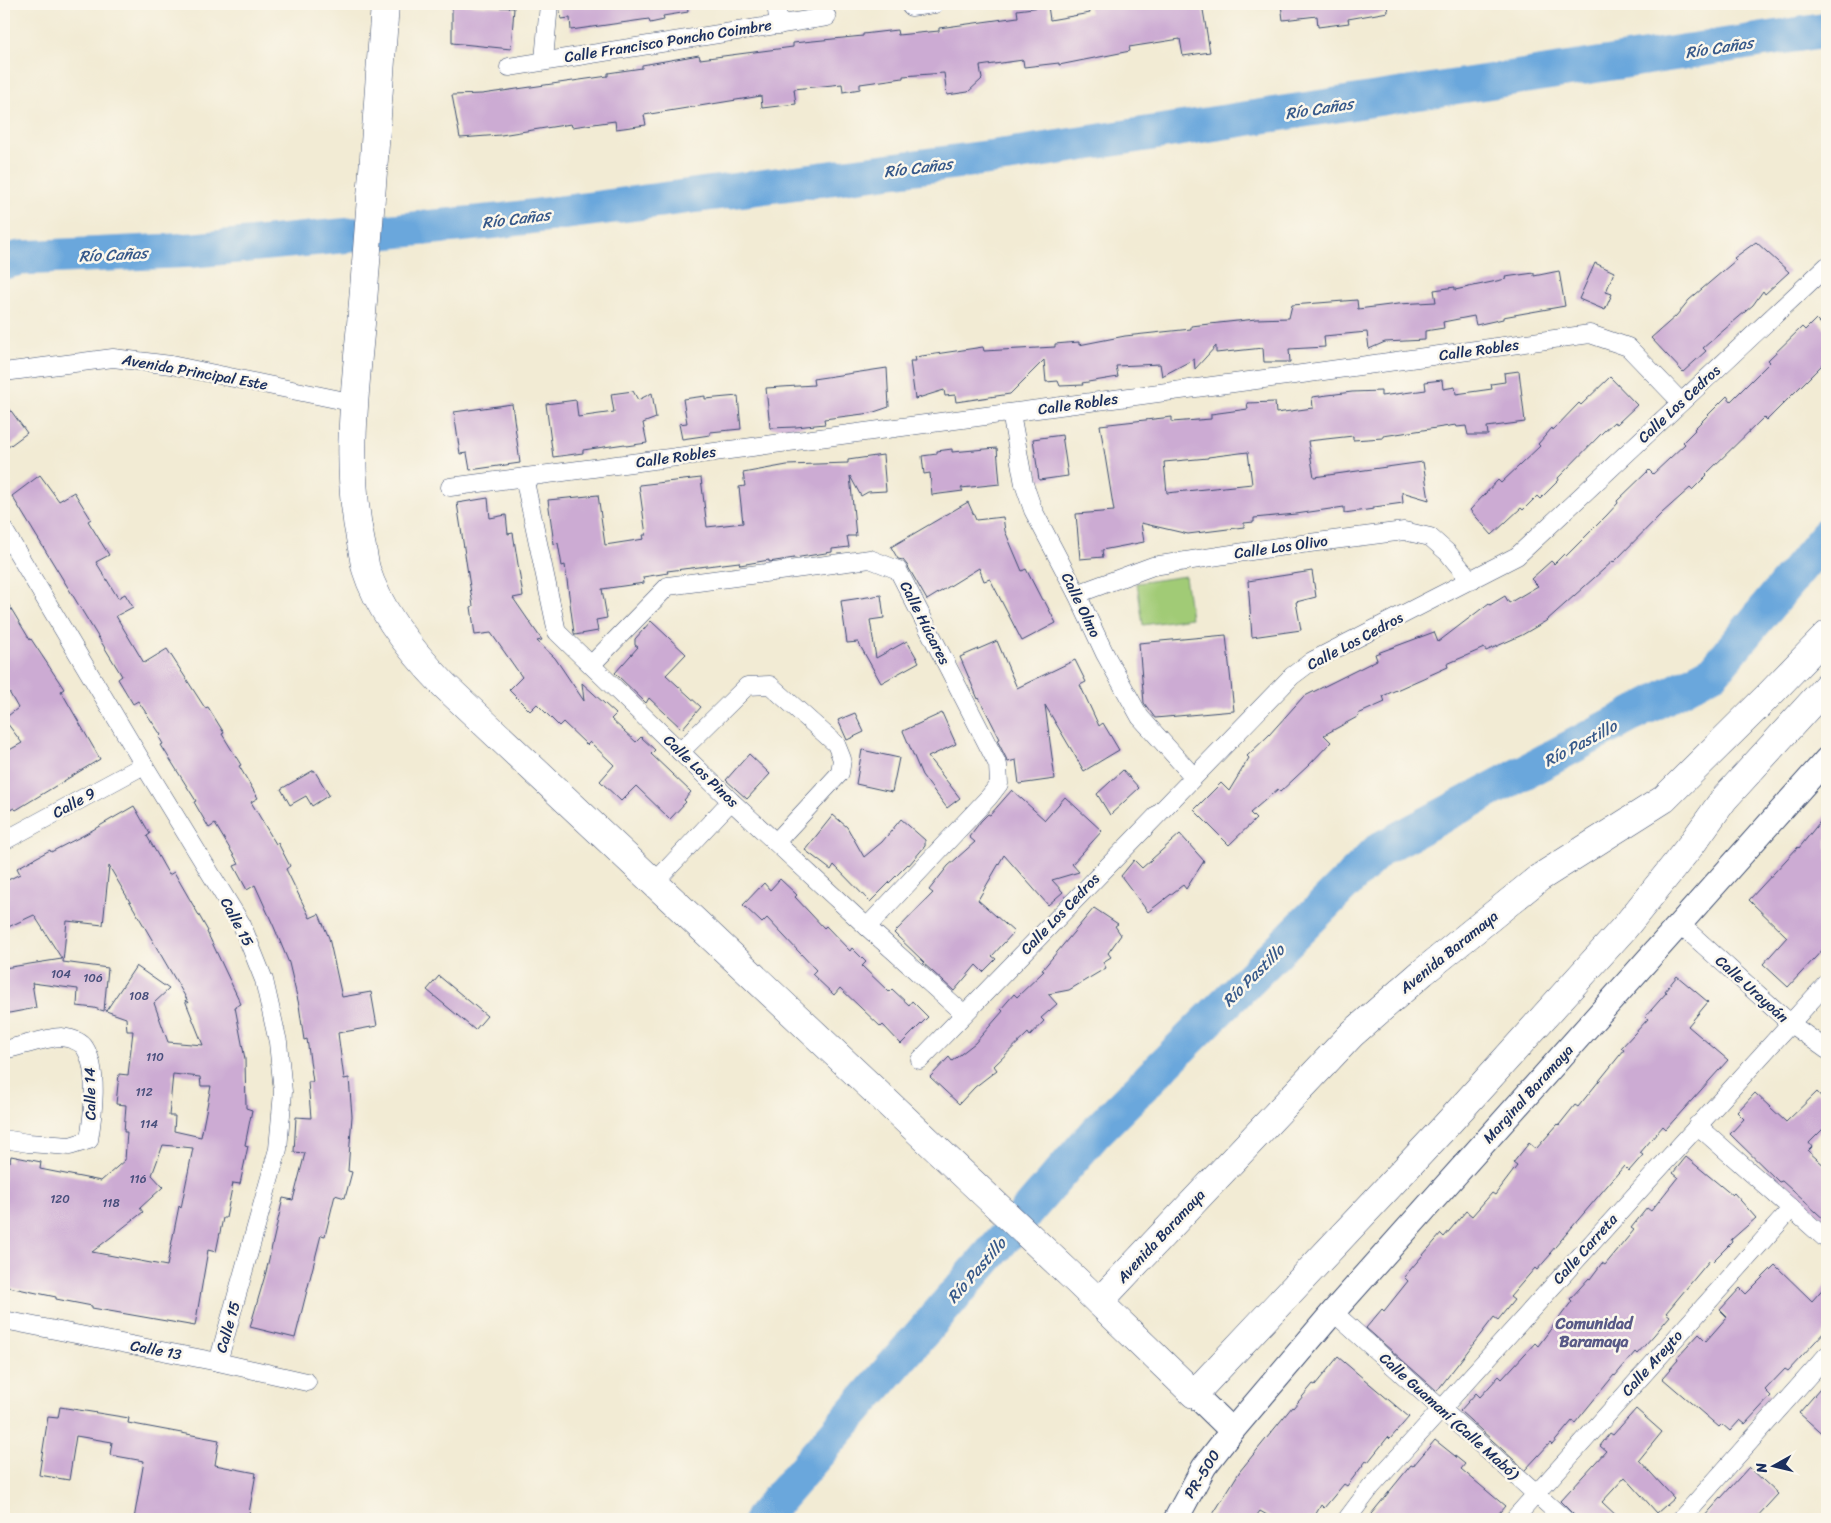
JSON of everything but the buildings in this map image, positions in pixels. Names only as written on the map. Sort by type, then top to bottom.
[{"type":"highway","points":[[385,4],[355,403],[352,474],[355,516],[366,570],[380,599],[420,659],[444,684],[1078,1282],[1194,1394],[1441,1131],[1618,934],[1691,845],[1724,799],[1827,686]]},
{"type":"highway","name":"Avenida Baramaya","points":[[1099,1302],[1352,1034],[1423,972],[1539,878],[1664,798],[1827,635]]},
{"type":"street","points":[[544,60],[549,4]]},
{"type":"street","points":[[776,4],[779,25]]},
{"type":"street","points":[[911,7],[935,4]]},
{"type":"street","name":"Calle Francisco Poncho Coimbre","points":[[509,67],[827,17]]},
{"type":"street","name":"Calle Los Cedros","points":[[920,1060],[1193,776],[1292,676],[1312,661],[1471,581],[1516,556],[1827,266]]},
{"type":"street","name":"Calle Robles","points":[[450,487],[1590,334],[1628,347],[1681,402]]},
{"type":"street","name":"Avenida Principal Este","points":[[4,372],[113,358],[171,365],[355,403]]},
{"type":"street","name":"Calle Olmo","points":[[1011,413],[1024,484],[1033,510],[1077,594],[1105,654],[1140,717],[1193,776]]},
{"type":"street","name":"Calle Los Pinos","points":[[524,477],[557,632],[731,801],[964,1014]]},
{"type":"street","name":"Calle Los Olivo","points":[[1077,594],[1153,566],[1278,547],[1404,531],[1430,537],[1448,553],[1471,581]]},
{"type":"street","name":"Calle 15","points":[[5,535],[242,925],[264,980],[278,1042],[283,1092],[278,1150],[218,1362]]},
{"type":"street","name":"Calle Húcares","points":[[591,665],[668,586],[870,559],[898,570],[998,765],[999,784],[867,927]]},
{"type":"street","points":[[680,752],[747,686],[770,685],[836,744],[842,759],[840,773],[776,842]]},
{"type":"street","name":"Marginal Baramaya","points":[[1232,1431],[1333,1312],[1827,759]]},
{"type":"street","name":"Calle 9","points":[[4,841],[144,765]]},
{"type":"street","points":[[654,882],[731,801]]},
{"type":"street","name":"Calle Urayoán","points":[[1680,924],[1791,1024],[1827,1050]]},
{"type":"street","name":"Calle Carreta","points":[[1347,1519],[1371,1487],[1827,983]]},
{"type":"street","name":"Calle 14","points":[[4,1050],[60,1037],[73,1040],[85,1046],[93,1068],[92,1120],[89,1140],[70,1146],[4,1139]]},
{"type":"street","points":[[1697,1125],[1827,1240]]},
{"type":"street","name":"Calle Areyto","points":[[1514,1519],[1792,1208]]},
{"type":"street","name":"Calle Guamaní (Calle Mabó)","points":[[1333,1312],[1564,1519]]},
{"type":"street","name":"Calle 13","points":[[4,1320],[218,1362],[307,1382]]},
{"type":"street","points":[[1681,1519],[1827,1355]]},
{"type":"street","points":[[1194,1394],[1232,1431]]},
{"type":"street","name":"PR-500","points":[[1176,1519],[1204,1467],[1232,1431]]},
{"type":"green space","points":[[1185,576],[1191,618],[1143,625],[1137,583]]},
{"type":"waterway","name":"Río Cañas","points":[[4,262],[20,258],[195,250],[498,221],[1009,155],[1827,30]]},
{"type":"waterway","name":"Río Pastillo","points":[[761,1519],[1095,1133],[1380,849],[1714,671],[1827,535]]},
{"type":"district","name":"Comunidad Baramaya","points":[[1594,1332]]}]
